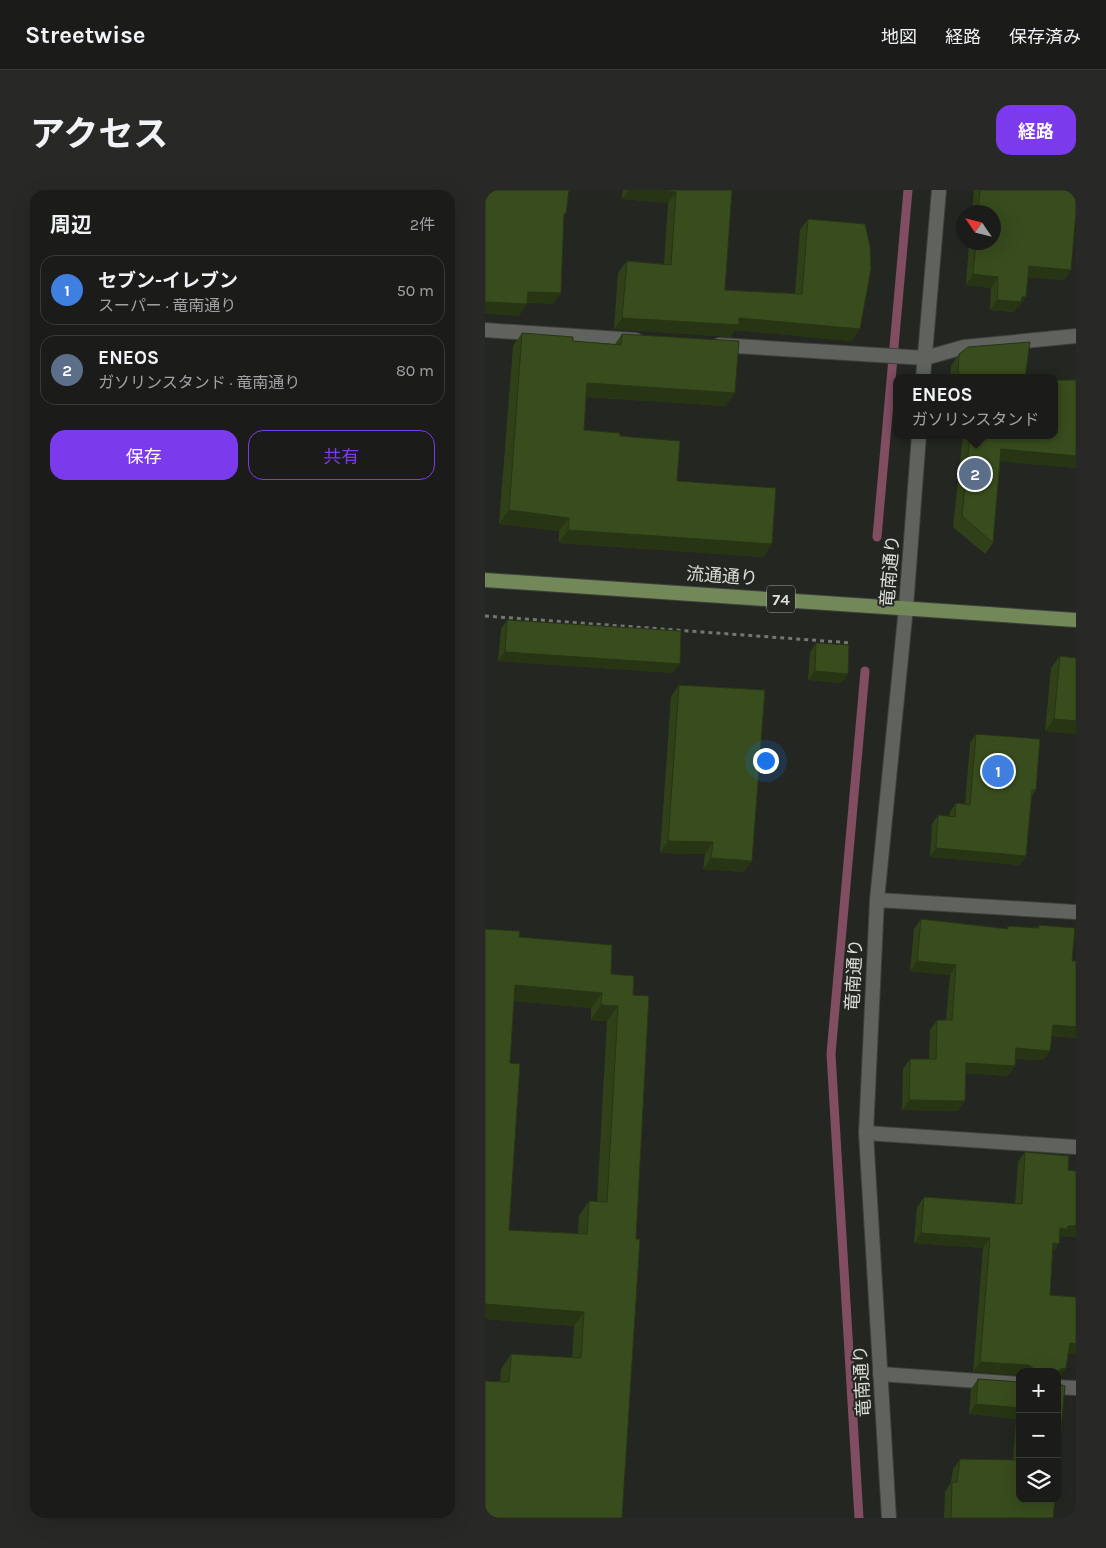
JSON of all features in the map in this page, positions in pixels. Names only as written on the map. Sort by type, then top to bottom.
[{"type":"main road","name":"流通通り","points":[[485,580],[1076,620]]},
{"type":"street","points":[[923,374],[939,190]]},
{"type":"street","points":[[485,330],[651,341]]},
{"type":"street","points":[[710,344],[925,358],[964,347],[1076,336]]},
{"type":"street","name":"竜南通り","points":[[889,1518],[866,1133],[877,900],[906,607],[919,439]]},
{"type":"street","points":[[877,900],[1076,912]]},
{"type":"street","points":[[866,1133],[1076,1147]]},
{"type":"street","points":[[880,1374],[1016,1384]]},
{"type":"street","points":[[1061,1387],[1076,1388]]},
{"type":"path","points":[[485,616],[852,643]]},
{"type":"building","points":[[485,190],[569,190],[566,214],[564,214],[561,293],[528,292],[527,304],[485,302]]},
{"type":"building","points":[[658,190],[732,190],[725,290],[802,294],[808,219],[865,224],[870,246],[871,269],[860,329],[739,318],[739,325],[622,318],[627,261],[671,265],[676,192]]},
{"type":"building","points":[[980,190],[1076,190],[1071,270],[1029,266],[1026,297],[1022,297],[1021,302],[997,300],[998,277],[973,274],[975,250],[1001,250],[1001,205],[979,205]]},
{"type":"building","points":[[522,333],[573,337],[573,341],[621,345],[622,334],[739,341],[735,393],[587,383],[584,430],[620,433],[620,436],[680,441],[677,481],[776,488],[772,544],[568,530],[569,518],[509,510]]},
{"type":"building","points":[[1030,342],[1026,374],[959,374],[959,354],[968,347]]},
{"type":"building","points":[[1058,380],[1076,380],[1076,456],[1001,449],[993,543],[962,516],[970,439],[1058,439]]},
{"type":"building","points":[[507,620],[681,631],[680,664],[505,652]]},
{"type":"building","points":[[816,643],[849,645],[848,674],[815,671]]},
{"type":"building","points":[[1060,656],[1076,658],[1076,721],[1054,719]]},
{"type":"building","points":[[679,685],[765,690],[752,861],[711,858],[713,842],[668,841]]},
{"type":"building","points":[[976,734],[1040,739],[1036,790],[1032,790],[1026,856],[936,848],[938,815],[955,817],[956,803],[970,805]]},
{"type":"building","points":[[921,919],[1008,929],[1008,926],[1039,928],[1039,925],[1075,928],[1072,961],[1076,961],[1076,1027],[1053,1025],[1050,1051],[1016,1048],[1015,1066],[966,1063],[965,1101],[909,1100],[910,1059],[936,1059],[937,1020],[952,1020],[956,965],[917,961]]},
{"type":"building","points":[[485,929],[520,931],[519,937],[612,945],[611,974],[634,976],[633,995],[649,996],[636,1239],[640,1239],[622,1518],[485,1518],[485,1381],[509,1382],[511,1354],[581,1358],[584,1312],[485,1304]],"holes":[[[515,985],[602,993],[601,1005],[618,1006],[607,1202],[589,1201],[587,1234],[509,1230],[520,1064],[510,1063]]]},
{"type":"building","points":[[1025,1152],[1069,1156],[1068,1170],[1076,1171],[1076,1226],[1068,1226],[1067,1229],[1060,1228],[1059,1244],[1053,1243],[1050,1295],[1076,1297],[1076,1344],[1070,1343],[1066,1368],[1033,1368],[1028,1365],[980,1362],[990,1238],[921,1233],[924,1197],[1022,1204]]},
{"type":"building","points":[[978,1379],[1016,1382],[1016,1408],[976,1404]]},
{"type":"building","points":[[1061,1385],[1065,1386],[1061,1429]]},
{"type":"building","points":[[960,1459],[1016,1460],[1016,1503],[1055,1503],[1053,1518],[951,1518],[952,1482],[957,1482]]},
{"type":"waterway","points":[[877,537],[908,190]]},
{"type":"waterway","points":[[859,1518],[831,1054],[865,671]]},
{"type":"place","name":"ENEOS","points":[[975,474]]},
{"type":"place","name":"セブン-イレブン","points":[[998,771]]}]
